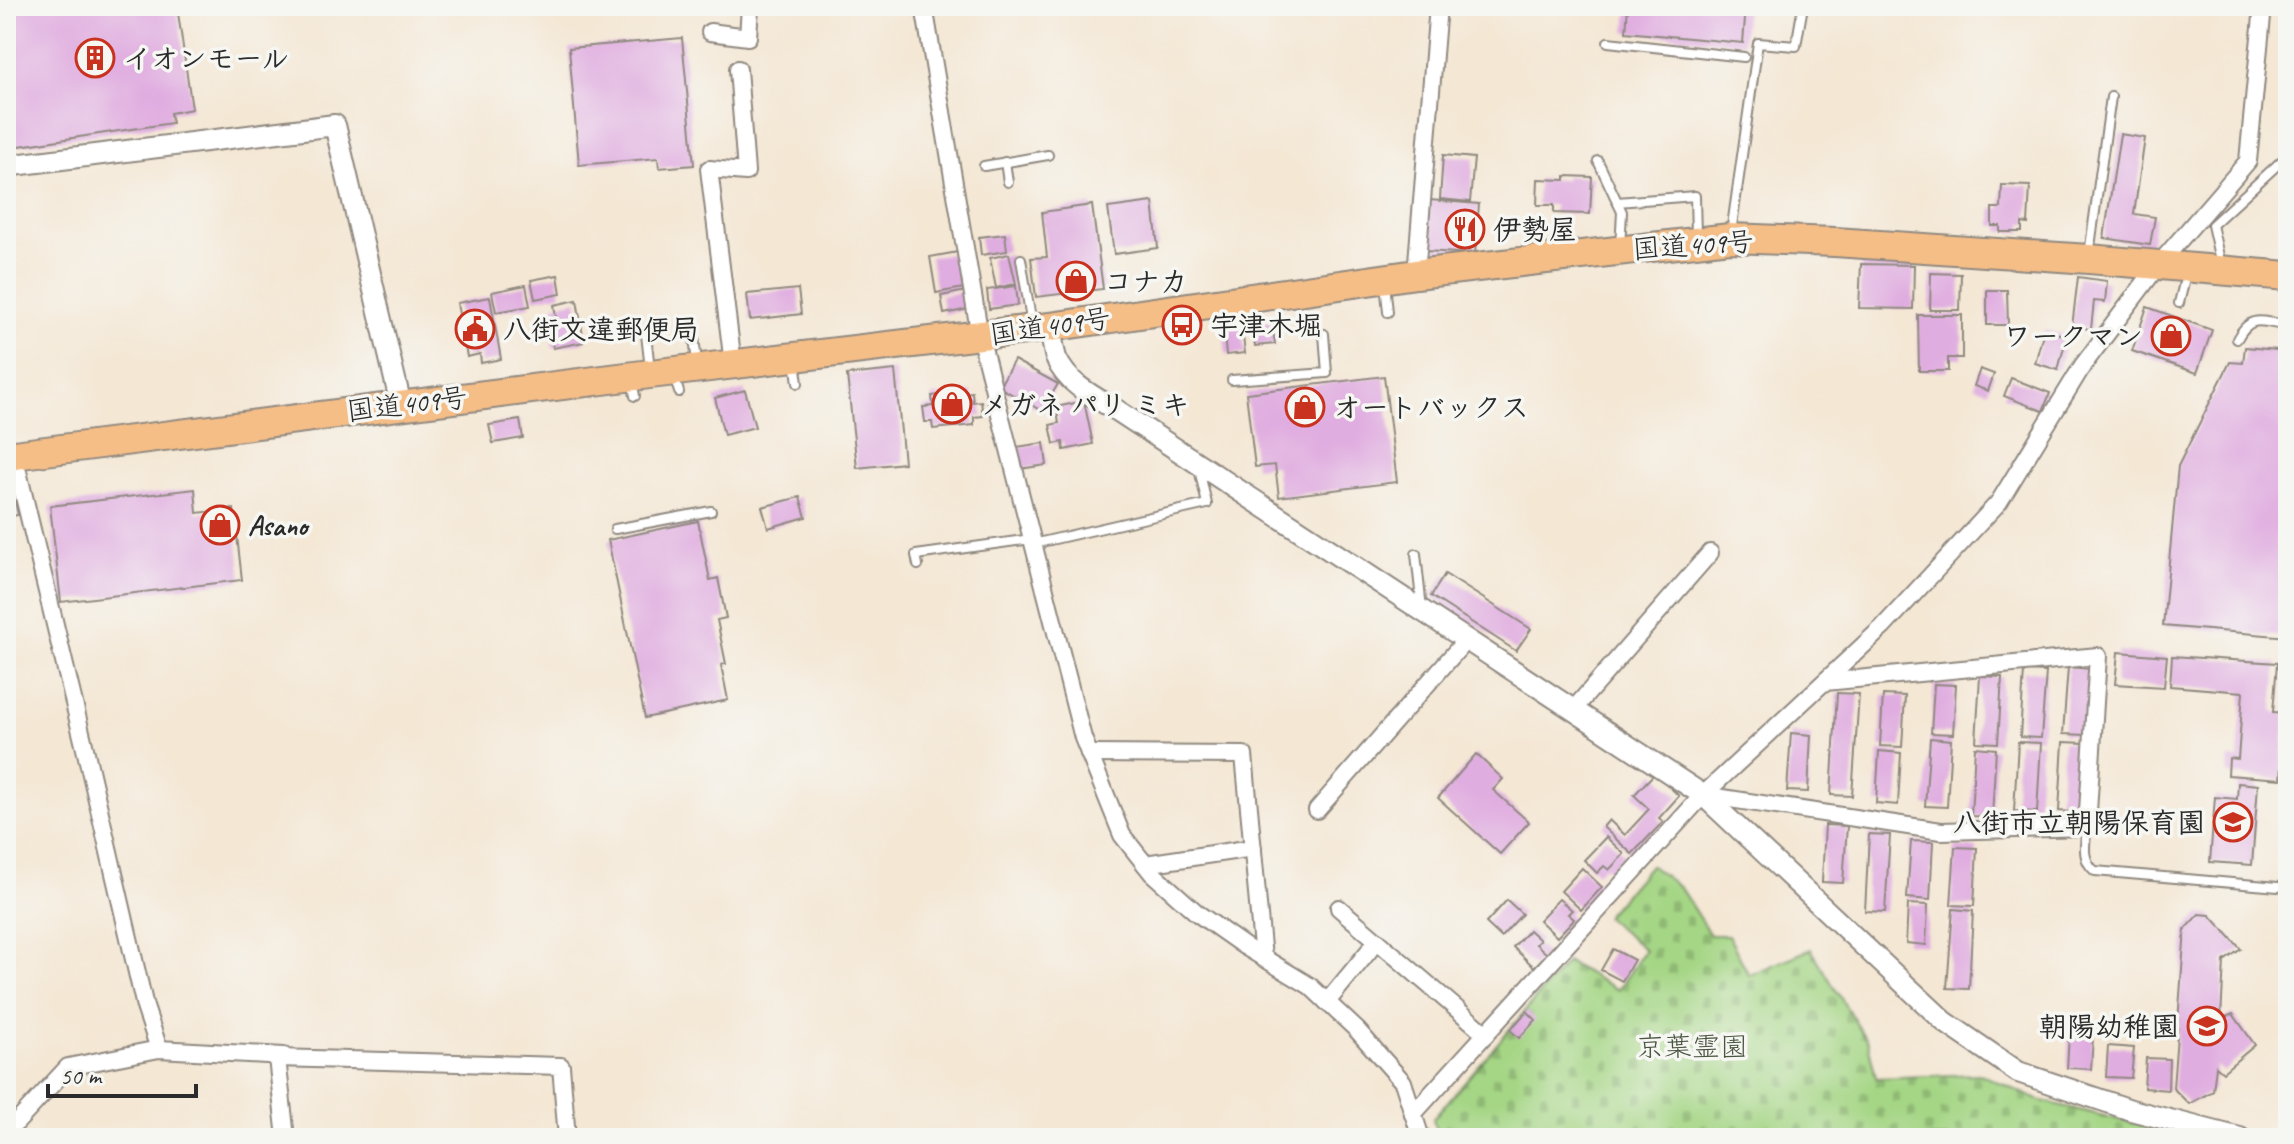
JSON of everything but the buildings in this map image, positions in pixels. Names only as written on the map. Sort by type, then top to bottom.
[{"type":"highway","name":"国道409号","points":[[10,456],[401,405],[661,379],[733,364],[796,370],[980,336],[1385,278],[1730,238],[2089,259],[2288,276]]},
{"type":"street","points":[[710,32],[748,37],[750,6]]},
{"type":"street","points":[[924,6],[980,336],[1083,738],[1122,835],[1145,864],[1197,913],[1310,986],[1357,1030],[1403,1082],[1421,1138]]},
{"type":"street","points":[[1416,274],[1438,6]]},
{"type":"street","points":[[1413,1114],[1703,795],[1883,627],[1999,502],[2083,365],[2159,264],[2248,161],[2263,6]]},
{"type":"street","points":[[733,364],[709,169],[746,172],[738,69]]},
{"type":"street","points":[[6,166],[335,125],[401,405]]},
{"type":"street","points":[[1041,328],[1064,372],[1084,391],[1703,795],[1945,1022],[1983,1050],[2018,1072],[2131,1110],[2240,1138]]},
{"type":"street","points":[[10,456],[87,757],[145,1007],[159,1049]]},
{"type":"street","points":[[1573,710],[1710,553]]},
{"type":"street","points":[[1317,810],[1466,640]]},
{"type":"street","points":[[1703,795],[1941,831],[2087,827],[2098,656],[1825,682]]},
{"type":"street","points":[[1089,754],[1244,755],[1263,958]]},
{"type":"street","points":[[1145,864],[1253,848]]},
{"type":"street","points":[[1339,908],[1486,1034]]},
{"type":"street","points":[[1327,1002],[1377,941]]},
{"type":"street","points":[[6,1131],[68,1067],[159,1049],[284,1056],[277,1058]]},
{"type":"street","points":[[277,1058],[286,1138]]},
{"type":"street","points":[[277,1058],[561,1066],[567,1138]]},
{"type":"lane","points":[[1730,238],[1758,43],[1796,46],[1803,6]]},
{"type":"lane","points":[[1608,42],[1744,57]]},
{"type":"lane","points":[[2089,259],[2111,97]]},
{"type":"lane","points":[[984,166],[1048,155]]},
{"type":"lane","points":[[2222,269],[2212,225],[2288,155]]},
{"type":"lane","points":[[1598,161],[1622,212],[1620,250]]},
{"type":"lane","points":[[1005,162],[1008,182]]},
{"type":"lane","points":[[1617,202],[1695,196],[1696,241]]},
{"type":"lane","points":[[1021,259],[1041,328]]},
{"type":"lane","points":[[2179,303],[2188,266]]},
{"type":"lane","points":[[1385,278],[1388,312]]},
{"type":"lane","points":[[2237,339],[2244,325],[2253,320],[2288,326]]},
{"type":"lane","points":[[661,379],[693,328]]},
{"type":"lane","points":[[646,334],[661,379]]},
{"type":"lane","points":[[1232,380],[1327,373],[1324,334]]},
{"type":"lane","points":[[918,565],[916,555],[1032,541],[1207,504],[1198,464]]},
{"type":"lane","points":[[615,529],[711,511]]},
{"type":"lane","points":[[1416,554],[1422,611]]},
{"type":"lane","points":[[2087,827],[2085,854],[2095,871],[2278,887]]},
{"type":"green space","name":"京葉霊園","points":[[1650,865],[1680,888],[1710,935],[1728,935],[1749,975],[1811,949],[1868,1043],[1876,1078],[1980,1074],[2038,1100],[2194,1138],[1439,1138],[1433,1119],[1567,962],[1618,990],[1645,950],[1605,917]]},
{"type":"place","name":"イオンモール","points":[[95,58]]},
{"type":"place","name":"伊勢屋","points":[[1465,229]]},
{"type":"place","name":"コナカ","points":[[1076,281]]},
{"type":"place","name":"宇津木堀","points":[[1182,325]]},
{"type":"place","name":"八街文違郵便局","points":[[475,329]]},
{"type":"place","name":"ワークマン","points":[[2171,336]]},
{"type":"place","name":"メガネ パリ ミキ","points":[[952,404]]},
{"type":"place","name":"オートバックス","points":[[1305,407]]},
{"type":"place","name":"Asano","points":[[220,525]]},
{"type":"place","name":"八街市立朝陽保育園","points":[[2233,822]]},
{"type":"place","name":"朝陽幼稚園","points":[[2207,1026]]}]
